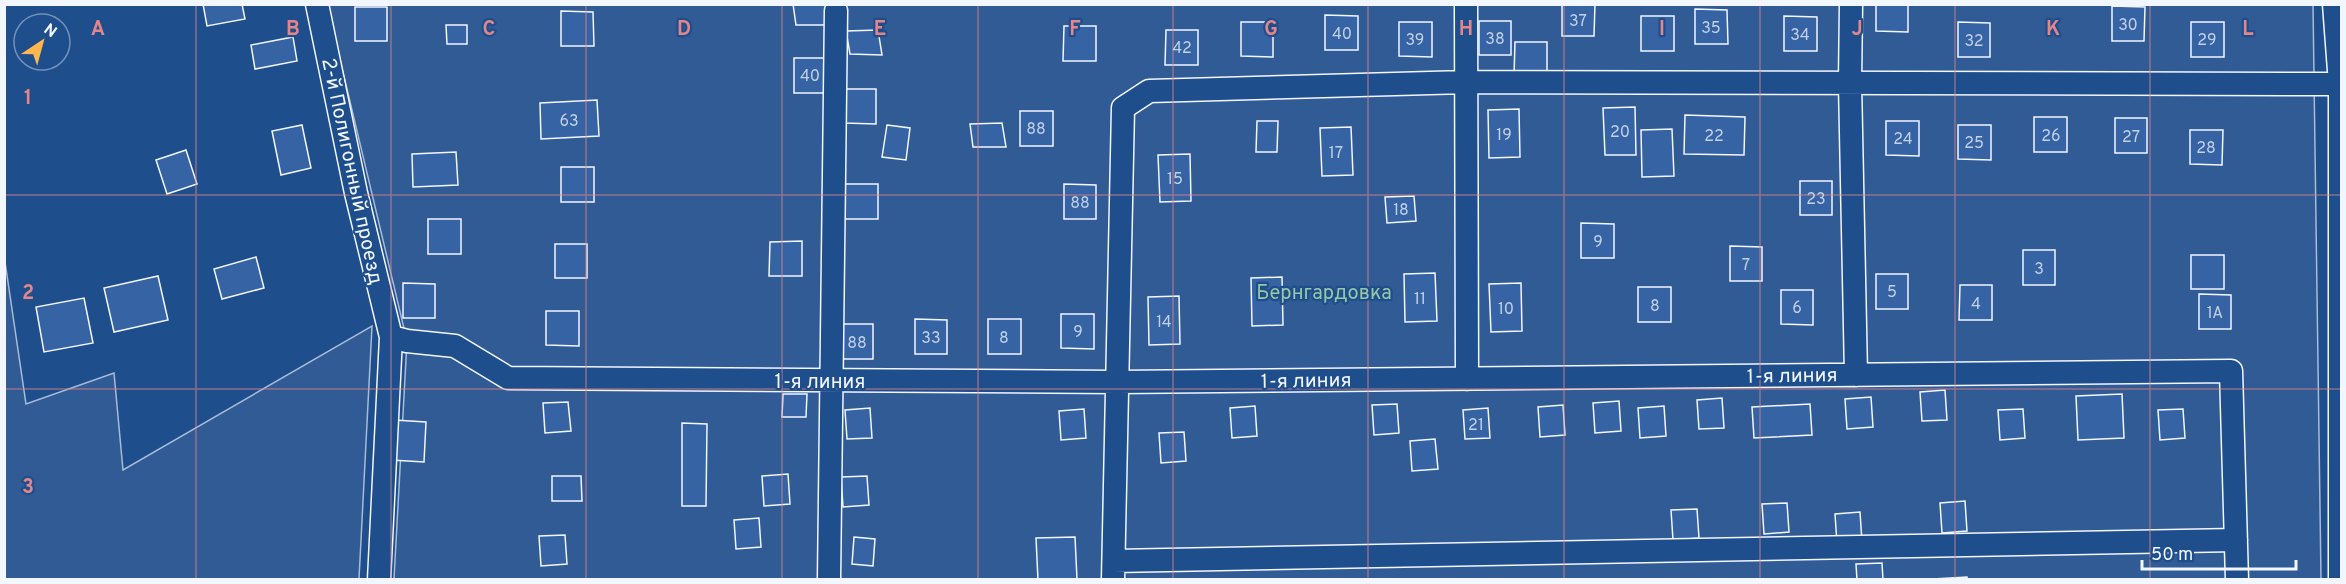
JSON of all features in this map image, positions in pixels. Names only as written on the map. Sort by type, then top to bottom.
[{"type":"street","name":"2-й Полигонный проезд","points":[[317,4],[356,193],[391,337],[379,579]]},
{"type":"street","points":[[1466,4],[1467,379]]},
{"type":"street","points":[[1851,4],[1850,83],[1856,375]]},
{"type":"street","points":[[2334,4],[2340,84],[2340,579]]},
{"type":"street","points":[[829,579],[836,11]]},
{"type":"street","points":[[2238,579],[2236,540],[1114,570],[1124,108],[1149,91],[1466,82],[2340,84]]},
{"type":"street","name":"1-я линия","points":[[391,337],[407,342],[455,346],[508,378],[1118,382],[2231,371],[2236,540]]},
{"type":"green space","name":"Бернгардовка","points":[[327,5],[2313,5],[2321,579],[394,579],[407,341]]},
{"type":"green space","points":[[4,255],[26,404],[114,373],[123,470],[372,326],[359,579],[5,579]]},
{"type":"building","points":[[203,4],[242,4],[245,19],[207,26]]},
{"type":"building","points":[[793,4],[826,4],[829,25],[796,25]]},
{"type":"building","points":[[1562,4],[1595,4],[1594,36],[1562,36]]},
{"type":"building","points":[[1876,4],[1908,4],[1908,32],[1876,31]]},
{"type":"building","points":[[2112,6],[2145,7],[2144,41],[2112,41]]},
{"type":"building","points":[[355,7],[387,7],[387,41],[355,41]]},
{"type":"building","points":[[1695,9],[1727,10],[1728,44],[1695,44]]},
{"type":"building","points":[[561,11],[593,12],[594,46],[561,46]]},
{"type":"building","points":[[1325,15],[1358,16],[1358,50],[1325,50]]},
{"type":"building","points":[[1641,16],[1674,16],[1674,51],[1641,51]]},
{"type":"building","points":[[1784,16],[1817,17],[1817,51],[1784,51]]},
{"type":"building","points":[[1479,21],[1511,21],[1511,55],[1479,55]]},
{"type":"building","points":[[1241,22],[1273,22],[1273,57],[1241,56]]},
{"type":"building","points":[[1399,22],[1432,22],[1432,57],[1399,56]]},
{"type":"building","points":[[1958,22],[1990,23],[1990,57],[1958,57]]},
{"type":"building","points":[[2191,22],[2224,22],[2224,57],[2191,57]]},
{"type":"building","points":[[446,25],[467,25],[467,44],[447,44]]},
{"type":"building","points":[[1064,26],[1096,26],[1096,61],[1063,61]]},
{"type":"building","points":[[878,30],[882,55],[850,54],[846,31]]},
{"type":"building","points":[[1166,30],[1198,30],[1198,65],[1165,65]]},
{"type":"building","points":[[293,37],[297,61],[255,69],[251,45]]},
{"type":"building","points":[[1515,42],[1547,42],[1547,76],[1514,76]]},
{"type":"building","points":[[794,58],[827,58],[827,93],[794,93]]},
{"type":"building","points":[[844,89],[876,89],[876,124],[844,123]]},
{"type":"building","points":[[597,100],[599,136],[541,139],[540,103]]},
{"type":"building","points":[[1635,107],[1636,155],[1605,155],[1603,108]]},
{"type":"building","points":[[1519,109],[1520,157],[1489,158],[1488,110]]},
{"type":"building","points":[[1020,111],[1053,111],[1053,146],[1020,146]]},
{"type":"building","points":[[1685,115],[1745,117],[1744,155],[1684,154]]},
{"type":"building","points":[[2034,117],[2067,117],[2067,152],[2034,152]]},
{"type":"building","points":[[2115,118],[2147,118],[2147,153],[2115,153]]},
{"type":"building","points":[[1257,121],[1278,121],[1277,152],[1256,152]]},
{"type":"building","points":[[1886,121],[1919,121],[1919,156],[1886,155]]},
{"type":"building","points":[[1002,123],[1006,147],[973,147],[970,124]]},
{"type":"building","points":[[302,125],[311,168],[281,175],[272,131]]},
{"type":"building","points":[[887,125],[910,128],[906,160],[882,157]]},
{"type":"building","points":[[1958,125],[1991,125],[1991,160],[1958,159]]},
{"type":"building","points":[[1351,127],[1353,175],[1322,176],[1320,128]]},
{"type":"building","points":[[1672,129],[1674,176],[1642,177],[1641,130]]},
{"type":"building","points":[[2190,130],[2223,130],[2222,165],[2190,164]]},
{"type":"building","points":[[186,150],[197,184],[167,194],[156,160]]},
{"type":"building","points":[[456,152],[458,185],[413,187],[412,154]]},
{"type":"building","points":[[1190,154],[1191,201],[1160,202],[1158,155]]},
{"type":"building","points":[[561,167],[594,167],[594,202],[561,202]]},
{"type":"building","points":[[1800,181],[1832,181],[1832,215],[1800,215]]},
{"type":"building","points":[[845,184],[878,184],[878,219],[845,219]]},
{"type":"building","points":[[1064,184],[1096,185],[1096,219],[1064,219]]},
{"type":"building","points":[[1414,196],[1416,221],[1387,223],[1385,197]]},
{"type":"building","points":[[428,219],[461,219],[461,254],[428,254]]},
{"type":"building","points":[[1581,223],[1614,224],[1614,258],[1581,258]]},
{"type":"building","points":[[802,241],[802,276],[769,276],[770,242]]},
{"type":"building","points":[[555,244],[587,244],[587,278],[555,278]]},
{"type":"building","points":[[1730,246],[1762,247],[1762,281],[1730,281]]},
{"type":"building","points":[[2023,250],[2055,250],[2055,285],[2023,285]]},
{"type":"building","points":[[2191,255],[2224,255],[2224,289],[2191,289]]},
{"type":"building","points":[[256,257],[264,288],[222,299],[214,269]]},
{"type":"building","points":[[1435,273],[1437,321],[1405,322],[1404,274]]},
{"type":"building","points":[[1876,274],[1908,274],[1908,309],[1876,309]]},
{"type":"building","points":[[158,276],[168,320],[114,332],[104,288]]},
{"type":"building","points":[[1282,277],[1283,325],[1252,326],[1251,278]]},
{"type":"building","points":[[403,283],[435,284],[435,318],[403,318]]},
{"type":"building","points":[[1521,283],[1522,331],[1491,332],[1489,284]]},
{"type":"building","points":[[1960,285],[1992,285],[1992,320],[1959,320]]},
{"type":"building","points":[[1638,287],[1671,287],[1671,322],[1638,322]]},
{"type":"building","points":[[1781,290],[1813,290],[1813,325],[1781,324]]},
{"type":"building","points":[[2199,294],[2231,295],[2231,329],[2199,329]]},
{"type":"building","points":[[1179,296],[1180,344],[1149,345],[1148,297]]},
{"type":"building","points":[[84,298],[93,343],[44,352],[36,307]]},
{"type":"building","points":[[546,311],[579,311],[579,346],[546,345]]},
{"type":"building","points":[[1061,314],[1094,314],[1094,349],[1061,348]]},
{"type":"building","points":[[915,319],[947,320],[947,354],[915,354]]},
{"type":"building","points":[[988,319],[1021,319],[1021,354],[988,354]]},
{"type":"building","points":[[840,324],[873,324],[873,359],[840,359]]},
{"type":"building","points":[[1945,390],[1947,420],[1922,421],[1920,392]]},
{"type":"building","points":[[783,394],[807,394],[806,417],[782,417]]},
{"type":"building","points":[[2122,394],[2124,438],[2078,440],[2076,396]]},
{"type":"building","points":[[1871,397],[1873,427],[1847,429],[1845,399]]},
{"type":"building","points":[[1722,398],[1724,428],[1699,429],[1697,400]]},
{"type":"building","points":[[1619,401],[1621,431],[1595,433],[1593,403]]},
{"type":"building","points":[[568,402],[571,431],[545,433],[543,403]]},
{"type":"building","points":[[1397,404],[1399,433],[1374,435],[1372,405]]},
{"type":"building","points":[[1810,404],[1812,435],[1754,438],[1752,407]]},
{"type":"building","points":[[1563,405],[1565,435],[1540,437],[1538,407]]},
{"type":"building","points":[[1255,406],[1257,436],[1232,438],[1230,408]]},
{"type":"building","points":[[1664,406],[1666,436],[1640,438],[1638,408]]},
{"type":"building","points":[[870,408],[872,438],[847,439],[845,410]]},
{"type":"building","points":[[1488,408],[1490,438],[1465,439],[1463,410]]},
{"type":"building","points":[[1084,409],[1086,438],[1061,440],[1059,411]]},
{"type":"building","points":[[2023,409],[2025,438],[2000,440],[1998,410]]},
{"type":"building","points":[[2183,409],[2185,438],[2160,440],[2158,410]]},
{"type":"building","points":[[394,420],[426,422],[424,462],[391,460]]},
{"type":"building","points":[[682,423],[707,424],[706,506],[682,506]]},
{"type":"building","points":[[1184,432],[1186,461],[1161,463],[1159,433]]},
{"type":"building","points":[[1435,439],[1438,469],[1412,471],[1410,441]]},
{"type":"building","points":[[788,474],[790,504],[764,506],[762,476]]},
{"type":"building","points":[[552,476],[581,476],[582,501],[552,501]]},
{"type":"building","points":[[867,476],[869,505],[843,507],[841,477]]},
{"type":"building","points":[[1965,501],[1967,531],[1942,533],[1940,503]]},
{"type":"building","points":[[1787,503],[1789,532],[1764,534],[1762,504]]},
{"type":"building","points":[[1697,509],[1699,538],[1673,540],[1671,510]]},
{"type":"building","points":[[1860,512],[1862,542],[1837,544],[1835,514]]},
{"type":"building","points":[[759,518],[761,547],[736,549],[734,520]]},
{"type":"building","points":[[565,535],[567,564],[541,566],[539,536]]},
{"type":"building","points":[[854,537],[875,539],[873,566],[852,564]]},
{"type":"building","points":[[1075,537],[1077,579],[1038,580],[1036,538]]},
{"type":"building","points":[[1882,563],[1883,580],[1857,580],[1856,564]]},
{"type":"building","points":[[1967,577],[1967,580],[1933,580],[1933,579]]}]
